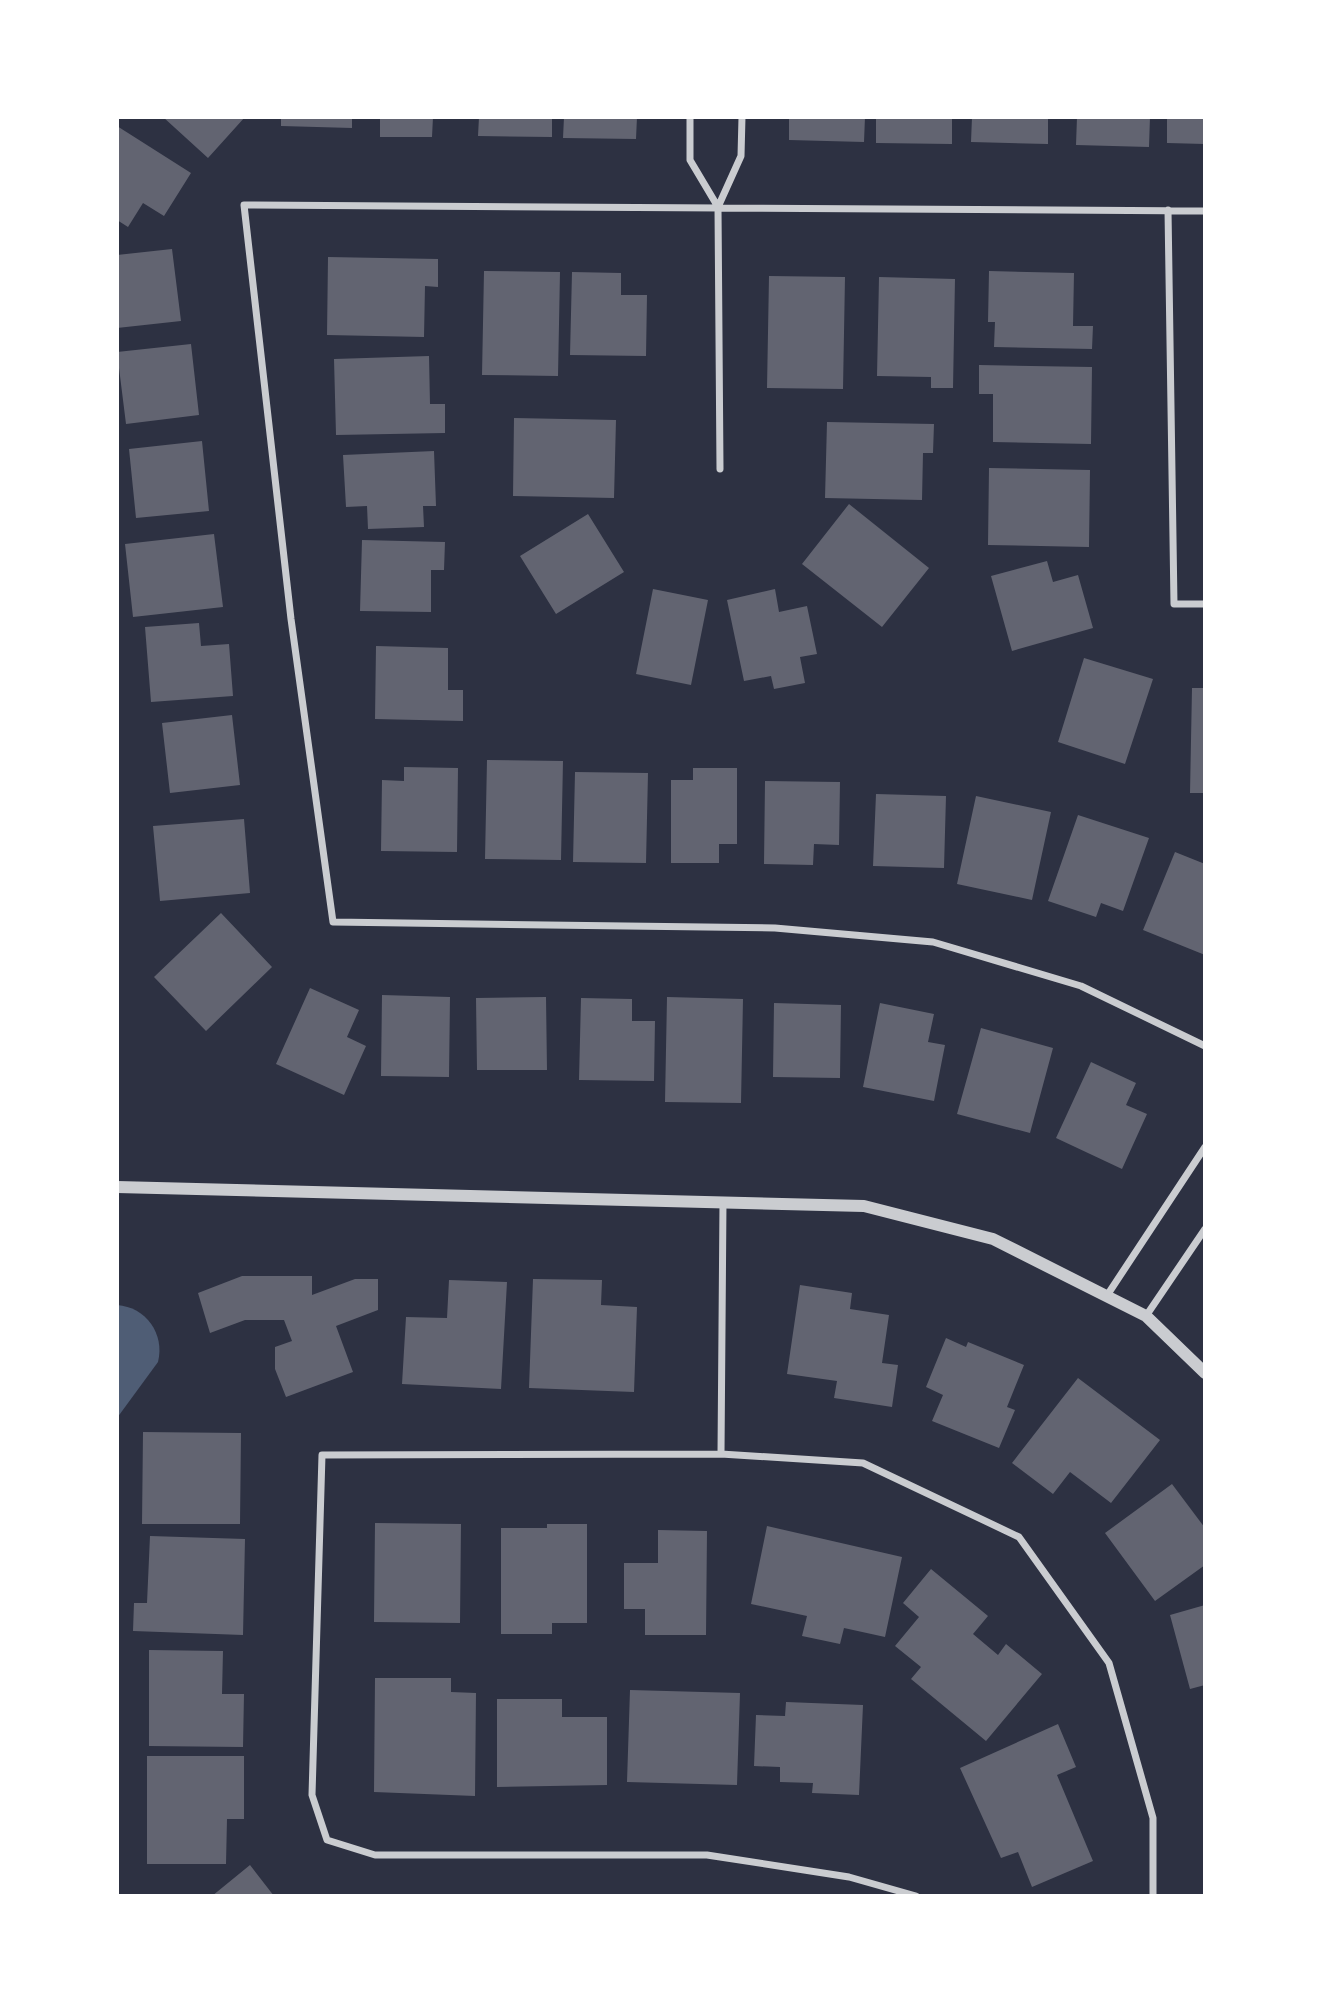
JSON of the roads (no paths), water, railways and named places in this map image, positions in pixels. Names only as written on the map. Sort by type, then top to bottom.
[{"type":"street","points":[[690,117],[690,160],[718,207]]},
{"type":"street","points":[[720,469],[718,207],[741,156],[742,117]]},
{"type":"street","points":[[1205,211],[244,205],[291,620],[333,922],[775,928],[933,942],[1081,986],[1205,1046]]},
{"type":"street","points":[[1168,210],[1174,604],[1205,604]]},
{"type":"street","points":[[1106,1297],[1205,1147]]},
{"type":"street","points":[[117,1187],[864,1206],[993,1239],[1146,1316],[1205,1373]]},
{"type":"street","points":[[721,1454],[723,1201]]},
{"type":"street","points":[[1146,1316],[1205,1229]]},
{"type":"street","points":[[916,1896],[849,1877],[707,1856],[375,1855],[327,1840],[312,1794],[322,1455],[721,1454],[863,1463],[1019,1537],[1109,1663],[1153,1818],[1153,1896]]},
{"type":"water","points":[[117,1305],[137,1311],[145,1317],[156,1332],[159,1352],[158,1362],[117,1418]]}]
